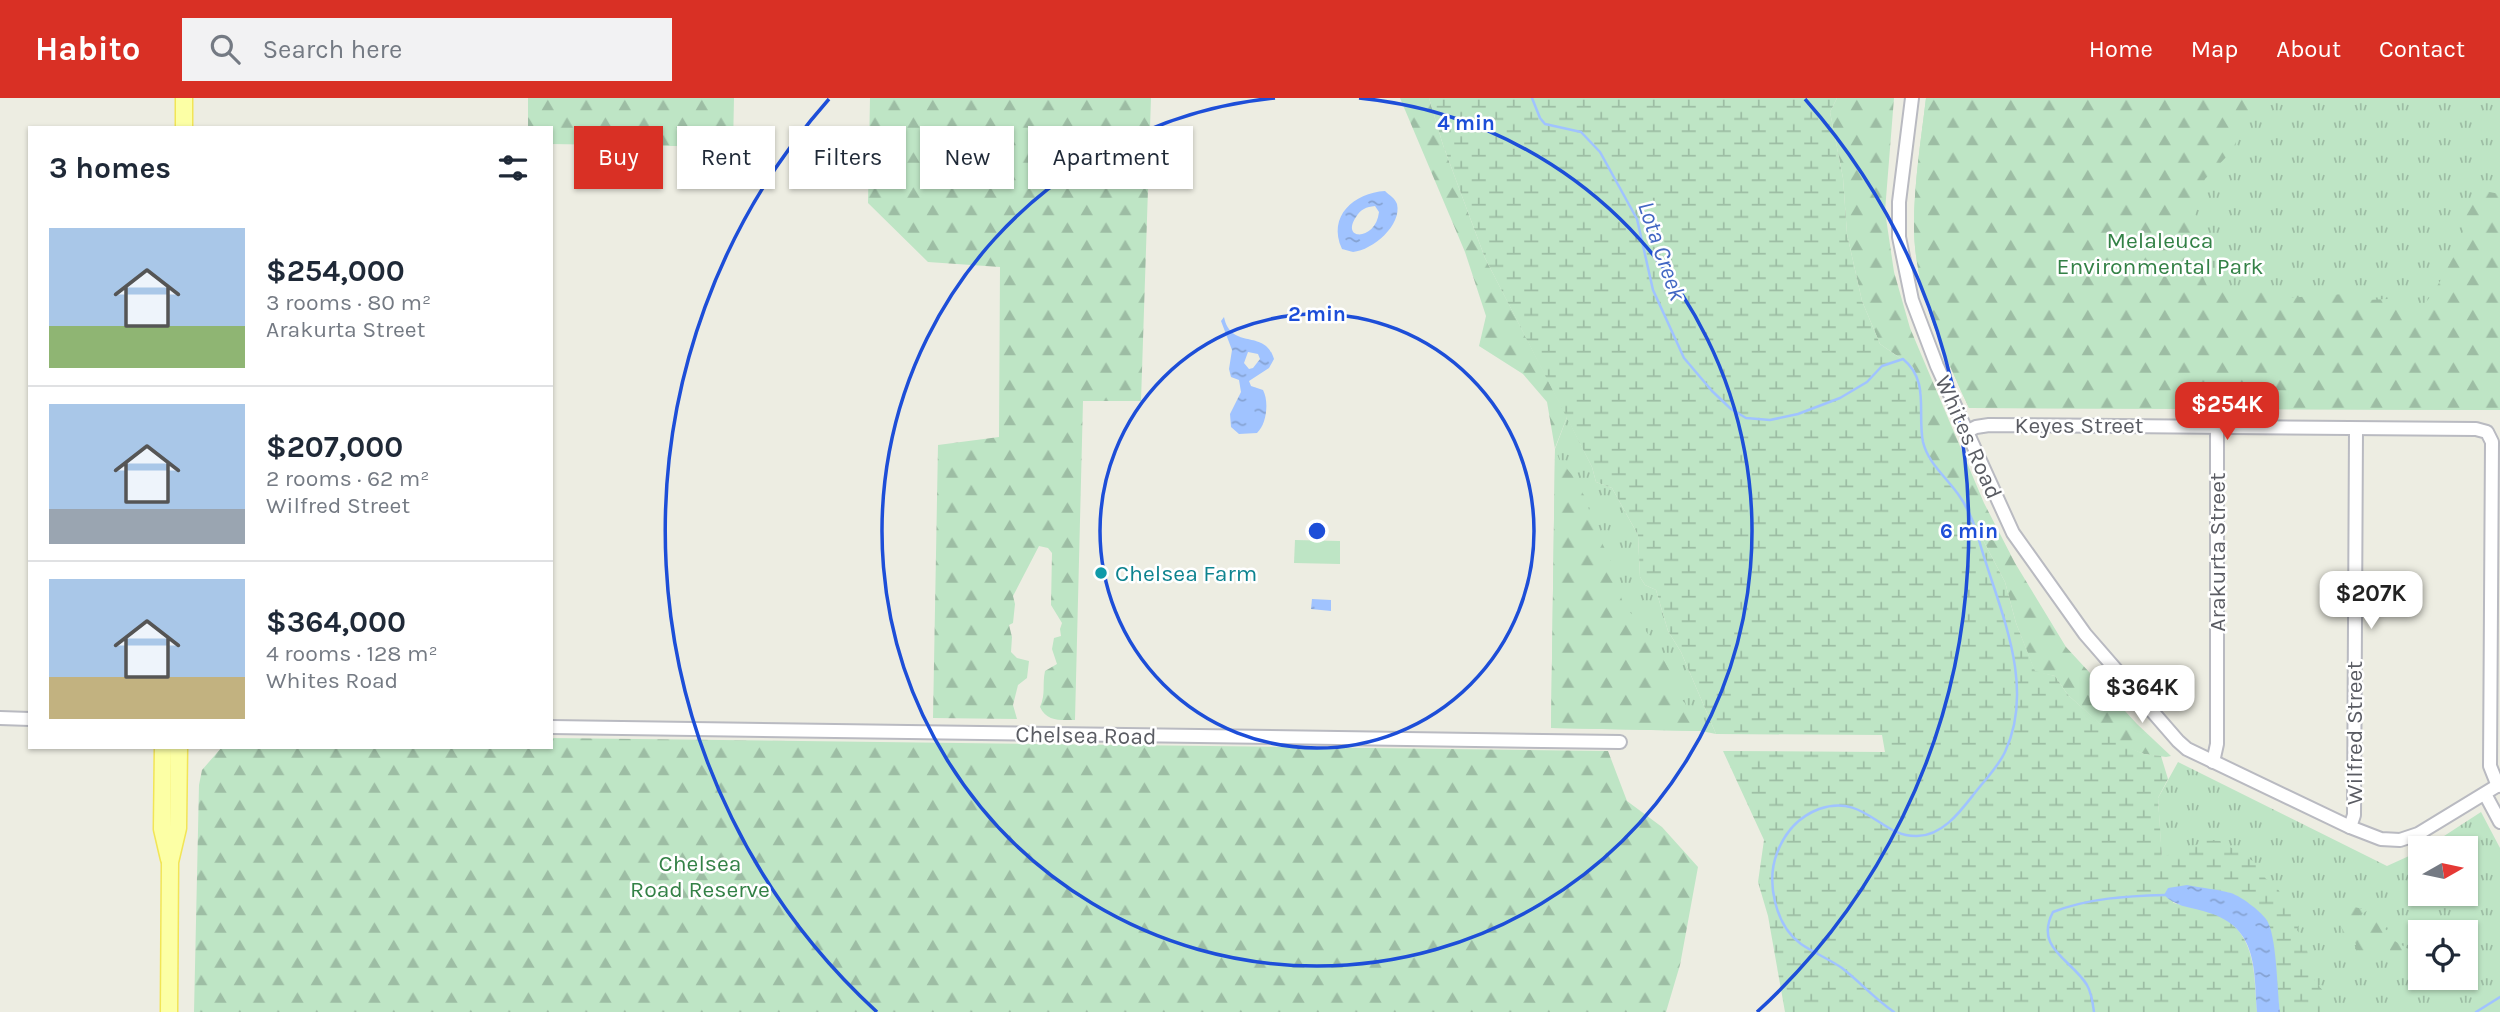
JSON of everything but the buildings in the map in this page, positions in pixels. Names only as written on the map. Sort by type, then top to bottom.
[{"type":"main road","points":[[184,98],[184,126]]},
{"type":"main road","points":[[163,749],[162,830],[170,862]]},
{"type":"main road","points":[[169,1012],[170,862],[178,828],[179,749]]},
{"type":"street","name":"Whites Road","points":[[1912,98],[1899,202],[1899,237],[1904,267],[1923,332],[2014,533],[2085,634],[2187,749],[2350,827],[2381,839],[2400,839],[2418,834],[2499,785]]},
{"type":"street","name":"Keyes Street","points":[[1966,432],[1986,425],[2217,425],[2476,429],[2487,432],[2492,442],[2490,766],[2499,785]]},
{"type":"street","name":"Arakurta Street","points":[[2213,762],[2217,744],[2217,425]]},
{"type":"street","name":"Wilfred Street","points":[[2350,827],[2354,815],[2356,429]]},
{"type":"street","points":[[0,718],[28,719]]},
{"type":"street","name":"Chelsea Road","points":[[553,727],[1620,742]]},
{"type":"street","points":[[2485,794],[2500,822]]},
{"type":"green space","points":[[528,98],[734,98],[733,126],[677,126],[677,146],[663,146],[663,126],[574,126],[574,144],[553,144],[553,126],[528,126]]},
{"type":"green space","points":[[870,98],[1151,98],[1150,126],[1028,126],[1028,189],[1148,189],[1141,401],[1083,401],[1075,720],[1050,718],[1040,707],[1045,671],[1057,664],[1052,649],[1054,638],[1061,636],[1062,623],[1051,605],[1052,553],[1048,548],[1039,546],[1013,596],[1013,623],[1009,625],[1012,637],[1011,652],[1017,658],[1029,661],[1027,678],[1018,685],[1013,705],[1017,719],[933,718],[938,445],[999,437],[1000,267],[928,262],[868,203],[868,189],[906,189],[906,126],[869,126]]},
{"type":"green space","points":[[1400,98],[1429,98],[1443,145],[1485,258],[1567,417],[1555,448],[1559,459],[1585,497],[1595,529],[1612,563],[1624,606],[1642,625],[1657,648],[1673,677],[1678,696],[1701,731],[1551,728],[1555,449],[1547,402],[1523,374],[1479,346],[1486,316],[1465,252]]},
{"type":"green space","points":[[1429,98],[1837,98],[1830,112],[1843,178],[1847,234],[1862,301],[1880,344],[1913,367],[1922,395],[1920,411],[1923,443],[1929,459],[1960,496],[2005,582],[2016,623],[2035,671],[2055,676],[2068,695],[2125,746],[2144,754],[2161,756],[2168,779],[2158,798],[2162,858],[2183,848],[2200,844],[2206,839],[2220,841],[2253,861],[2266,879],[2275,884],[2282,896],[2293,905],[2300,920],[2297,930],[2307,949],[2307,970],[2323,991],[2321,1012],[2280,1012],[2272,936],[2266,919],[2259,912],[2231,893],[2187,886],[2173,903],[2220,916],[2241,934],[2254,971],[2257,1012],[1785,1012],[1768,916],[1758,882],[1764,840],[1723,751],[1885,752],[1882,735],[1716,734],[1681,652],[1668,631],[1656,590],[1645,585],[1640,577],[1638,535],[1612,488],[1596,482],[1592,467],[1485,258],[1443,145]]},
{"type":"green space","points":[[1837,98],[1894,98],[1885,211],[1894,272],[1910,328],[1984,503],[2015,563],[2066,647],[2137,724],[2171,756],[2144,754],[2125,747],[2068,695],[2055,676],[2035,672],[2016,623],[2005,582],[1960,496],[1929,459],[1923,443],[1920,411],[1922,395],[1913,367],[1880,344],[1862,301],[1847,234],[1843,178],[1830,112]]},
{"type":"green space","name":"Melaleuca Environmental Park","points":[[1926,98],[2500,98],[2500,410],[1969,408],[1932,320],[1915,250],[1915,194]]},
{"type":"green space","name":"Melaleuca Environmental Park","points":[[1926,98],[2266,98],[2257,100],[2231,152],[2205,179],[2195,201],[2196,250],[2200,271],[2208,288],[2251,290],[2285,298],[2344,294],[2367,300],[2388,299],[2403,313],[2413,311],[2428,300],[2450,263],[2461,238],[2472,195],[2484,191],[2500,194],[2500,410],[1969,408],[1932,320],[1915,250],[1915,194]]},
{"type":"green space","points":[[1567,417],[1592,467],[1596,482],[1612,488],[1638,535],[1640,577],[1645,585],[1656,590],[1668,631],[1681,652],[1716,734],[1701,731],[1551,728],[1555,449]]},
{"type":"green space","points":[[1295,540],[1340,541],[1340,564],[1294,563]]},
{"type":"green space","name":"Chelsea Road Reserve","points":[[553,738],[1608,751],[1627,801],[1662,827],[1698,867],[1680,965],[1666,1012],[194,1012],[199,785],[202,770],[220,749],[553,749]]},
{"type":"green space","points":[[2178,762],[2387,866],[2408,856],[2408,906],[2478,906],[2478,836],[2444,836],[2481,812],[2500,848],[2500,1012],[2280,1012],[2275,976],[2231,893],[2187,886],[2168,888],[2173,903],[2219,915],[2257,1012],[2164,894],[2158,798]]},
{"type":"green space","points":[[2354,907],[2368,910],[2359,916],[2356,923],[2362,926],[2373,917],[2379,918],[2385,929],[2394,935],[2393,940],[2408,949],[2408,964],[2395,966],[2389,947],[2361,952],[2355,949],[2356,944],[2348,940],[2341,925],[2342,916]]},
{"type":"water","points":[[1385,191],[1397,204],[1391,228],[1369,247],[1353,252],[1342,249],[1338,226],[1346,208],[1363,196]],"holes":[[[1375,206],[1379,212],[1372,228],[1366,233],[1355,234],[1352,225],[1362,210]]]},
{"type":"water","points":[[1224,317],[1234,334],[1263,344],[1274,359],[1269,368],[1249,381],[1251,386],[1263,390],[1266,400],[1265,418],[1257,433],[1239,434],[1231,427],[1230,414],[1241,392],[1239,380],[1231,377],[1229,369],[1232,350],[1221,321]],"holes":[[[1248,352],[1258,354],[1260,359],[1249,369],[1244,363]]]},
{"type":"water","points":[[1312,599],[1331,600],[1331,611],[1311,609]]},
{"type":"water","points":[[2187,885],[2231,893],[2250,904],[2266,919],[2274,949],[2280,1012],[2257,1012],[2253,963],[2243,937],[2234,926],[2221,917],[2177,904],[2164,895],[2168,888]]},
{"type":"waterway","name":"Lota Creek","points":[[1532,98],[1545,124],[1581,132],[1600,152],[1637,219],[1653,290],[1684,358],[1731,409],[1746,418],[1770,420],[1798,414],[1840,398],[1867,382],[1882,366],[1903,359],[1917,377],[1925,450],[1969,513],[2005,623],[2016,675],[2014,727],[1999,763],[1950,822],[1934,832],[1917,836],[1904,834],[1849,807],[1819,809],[1805,816],[1788,832],[1777,853],[1772,877],[1779,915],[1792,936],[1842,968],[1894,1012]]},
{"type":"waterway","name":"Lota Creek","points":[[2094,1012],[2087,985],[2051,944],[2048,924],[2053,912],[2094,901],[2165,895]]},
{"type":"waterway","points":[[2476,1012],[2500,997]]},
{"type":"place","name":"Chelsea Farm","points":[[1101,573]]}]
